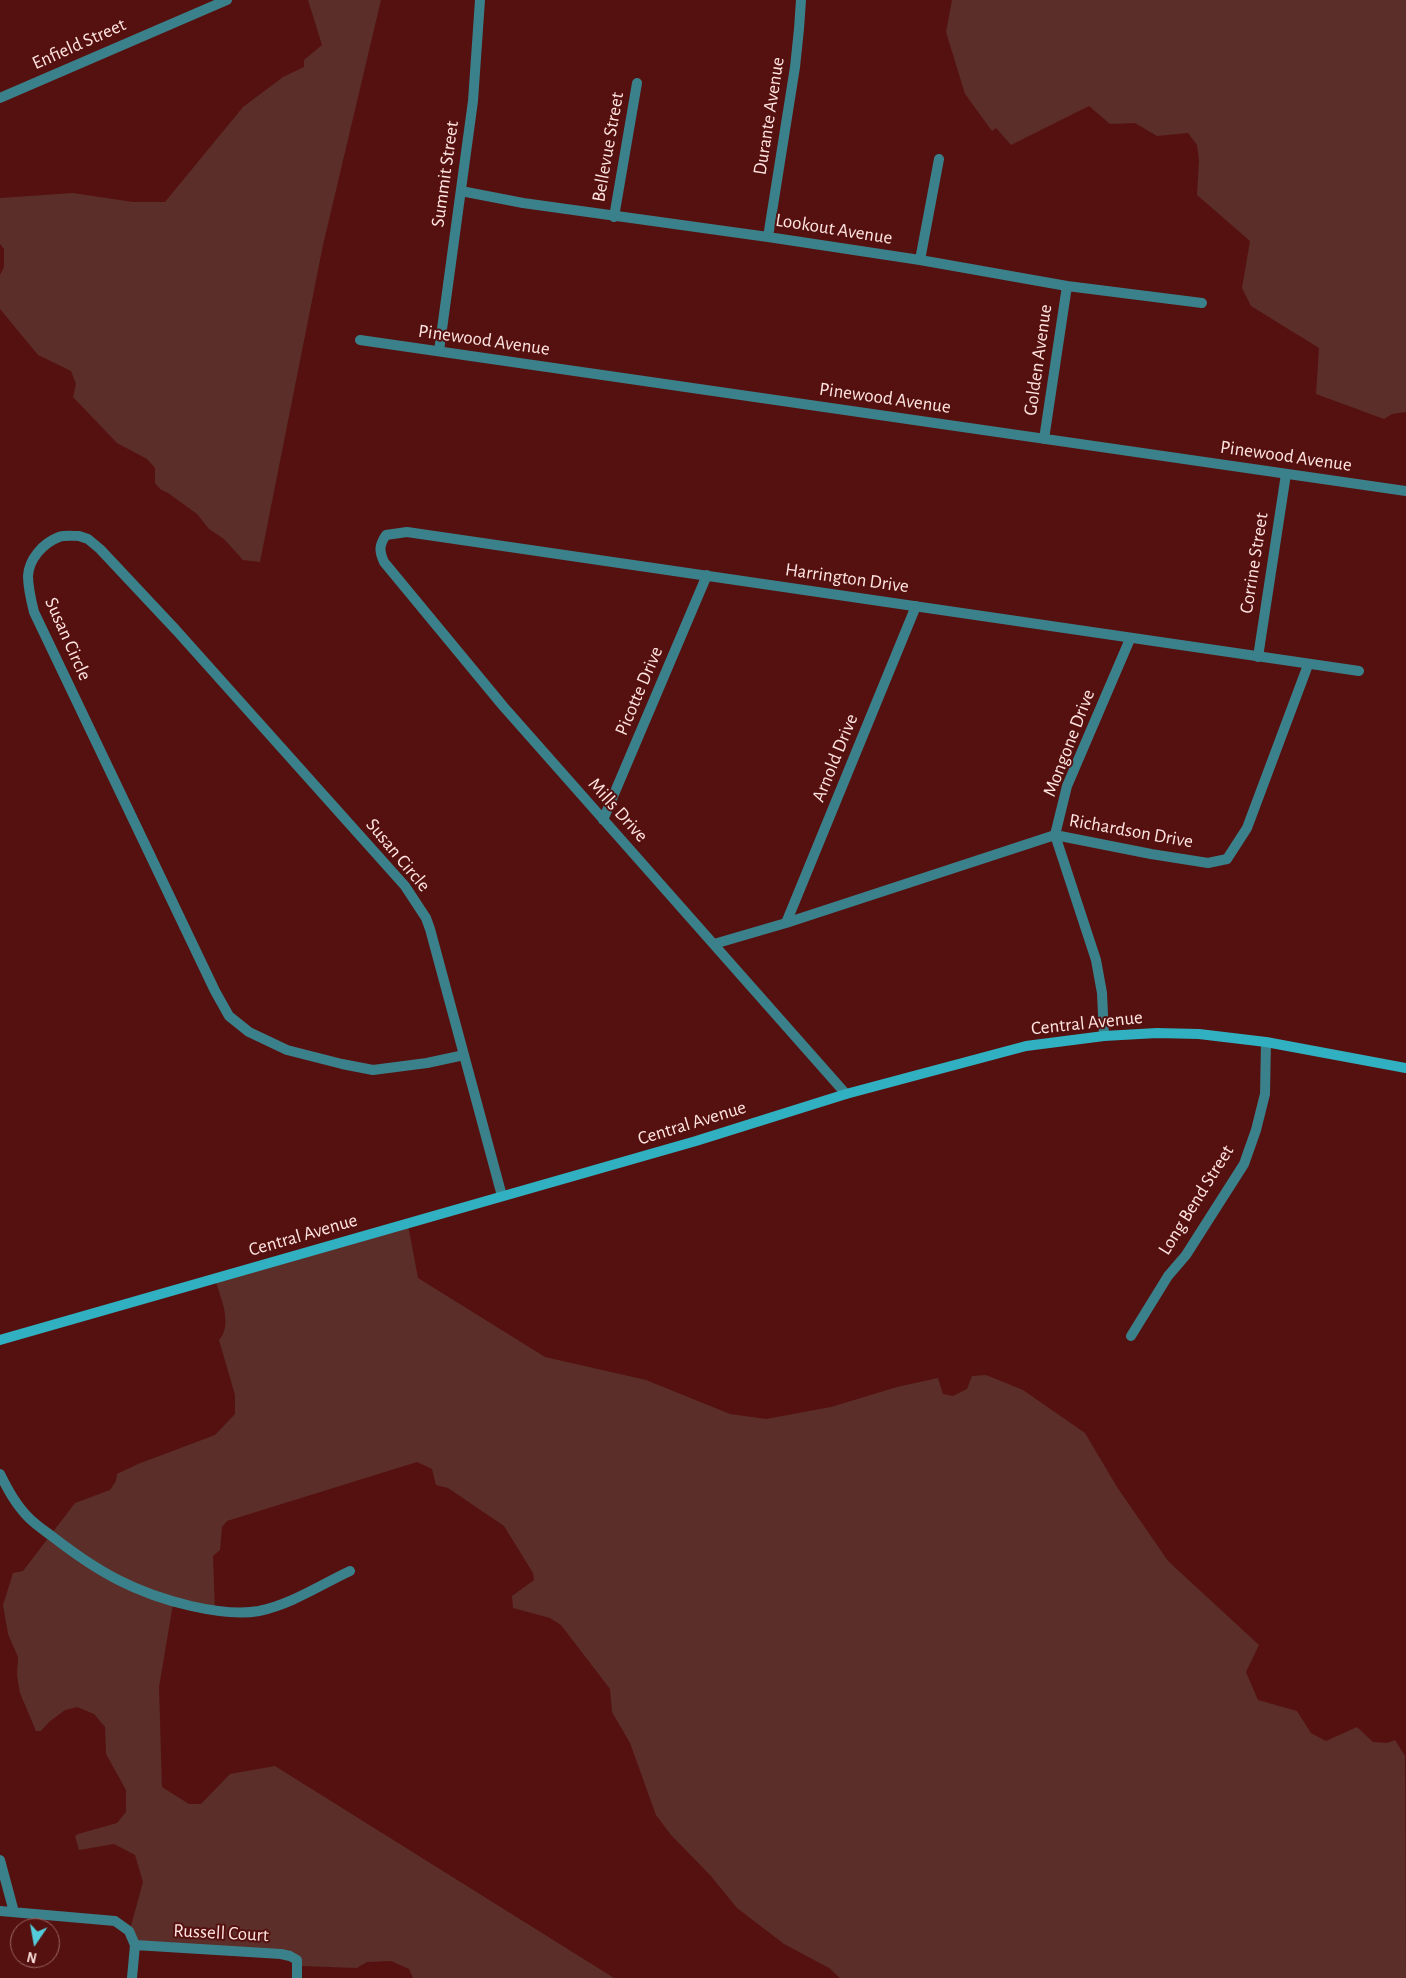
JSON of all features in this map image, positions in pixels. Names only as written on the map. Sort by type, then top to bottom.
[{"type":"main road","name":"Central Avenue","points":[[0,1340],[696,1141],[846,1094],[1026,1046],[1104,1036],[1157,1033],[1199,1034],[1266,1042],[1406,1068]]},
{"type":"street","name":"Enfield Street","points":[[0,98],[227,0]]},
{"type":"street","name":"Summit Street","points":[[439,352],[473,101],[480,0]]},
{"type":"street","name":"Durante Avenue","points":[[768,237],[795,67],[801,0]]},
{"type":"street","name":"Bellevue Street","points":[[614,216],[637,83]]},
{"type":"street","points":[[920,260],[939,159]]},
{"type":"street","name":"Lookout Avenue","points":[[461,191],[524,203],[920,260],[1067,286],[1202,303]]},
{"type":"street","name":"Golden Avenue","points":[[1044,439],[1067,286]]},
{"type":"street","name":"Pinewood Avenue","points":[[360,340],[1406,491]]},
{"type":"street","name":"Corrine Street","points":[[1258,658],[1286,474]]},
{"type":"street","name":"Harrington Drive","points":[[383,540],[386,535],[407,532],[1258,658],[1359,671]]},
{"type":"street","name":"Susan Circle","points":[[464,1055],[427,1063],[373,1070],[365,1069],[287,1050],[249,1032],[229,1016],[210,983],[34,612],[28,576],[31,564],[43,546],[59,537],[79,536],[88,539],[100,548],[406,886],[426,918],[430,929],[464,1055],[502,1196]]},
{"type":"street","name":"Mills Drive","points":[[383,540],[380,552],[384,562],[503,706],[846,1094]]},
{"type":"street","name":"Picotte Drive","points":[[603,820],[707,575]]},
{"type":"street","name":"Arnold Drive","points":[[786,923],[916,606]]},
{"type":"street","name":"Mongone Drive","points":[[1055,835],[1067,786],[1130,639]]},
{"type":"street","name":"Richardson Drive","points":[[714,944],[786,923],[1055,835],[1150,854],[1208,862],[1227,859],[1248,828],[1308,665]]},
{"type":"street","points":[[1055,835],[1096,960],[1102,993],[1104,1036]]},
{"type":"street","name":"Long Bend Street","points":[[1131,1336],[1168,1276],[1186,1254],[1244,1164],[1256,1130],[1265,1094],[1266,1042]]},
{"type":"street","points":[[0,1474],[11,1496],[29,1518],[70,1550],[111,1578],[161,1599],[210,1610],[258,1611],[302,1596],[350,1571]]},
{"type":"street","points":[[0,1860],[14,1912]]},
{"type":"street","points":[[0,1912],[115,1920],[129,1931],[135,1945],[132,1978]]},
{"type":"street","name":"Russell Court","points":[[135,1945],[281,1954],[297,1960],[297,1978]]},
{"type":"shaded area","points":[[308,0],[381,0],[323,245],[260,562],[243,560],[224,539],[209,529],[197,514],[160,489],[155,483],[155,468],[147,459],[117,443],[73,397],[76,384],[71,371],[38,355],[0,309],[0,275],[4,267],[4,249],[0,244],[0,198],[73,193],[133,202],[165,202],[243,107],[283,77],[304,67],[304,60],[322,45]]},
{"type":"shaded area","points":[[952,0],[1406,0],[1406,412],[1392,414],[1384,419],[1316,394],[1319,348],[1251,306],[1242,288],[1250,241],[1197,195],[1199,160],[1197,145],[1188,133],[1157,136],[1135,123],[1110,124],[1089,106],[1011,145],[996,128],[992,131],[965,94],[946,32]]},
{"type":"shaded area","points":[[408,1225],[418,1278],[545,1357],[646,1380],[730,1414],[766,1419],[831,1407],[897,1387],[938,1378],[943,1394],[953,1396],[967,1389],[972,1376],[986,1375],[1023,1390],[1085,1433],[1117,1487],[1168,1561],[1259,1645],[1246,1672],[1258,1700],[1297,1711],[1311,1733],[1326,1741],[1357,1727],[1373,1742],[1387,1743],[1395,1740],[1405,1756],[1406,1978],[840,1978],[829,1968],[784,1944],[737,1908],[710,1875],[671,1835],[656,1815],[630,1743],[612,1712],[610,1689],[561,1625],[550,1618],[513,1608],[512,1596],[534,1580],[533,1573],[504,1526],[448,1488],[436,1485],[432,1469],[417,1462],[227,1521],[222,1527],[220,1550],[213,1556],[215,1611],[173,1604],[159,1687],[162,1787],[189,1804],[201,1804],[230,1774],[275,1766],[614,1978],[413,1978],[409,1969],[391,1961],[367,1962],[357,1968],[300,1966],[289,1957],[134,1947],[129,1933],[143,1882],[135,1855],[114,1844],[79,1850],[75,1836],[117,1823],[126,1812],[126,1790],[106,1754],[105,1727],[94,1714],[77,1707],[65,1710],[49,1722],[41,1731],[36,1731],[20,1693],[17,1675],[18,1657],[8,1634],[3,1605],[13,1573],[23,1571],[75,1503],[110,1490],[116,1481],[117,1474],[138,1464],[215,1435],[235,1414],[235,1395],[219,1340],[223,1334],[226,1320],[216,1282]]}]
